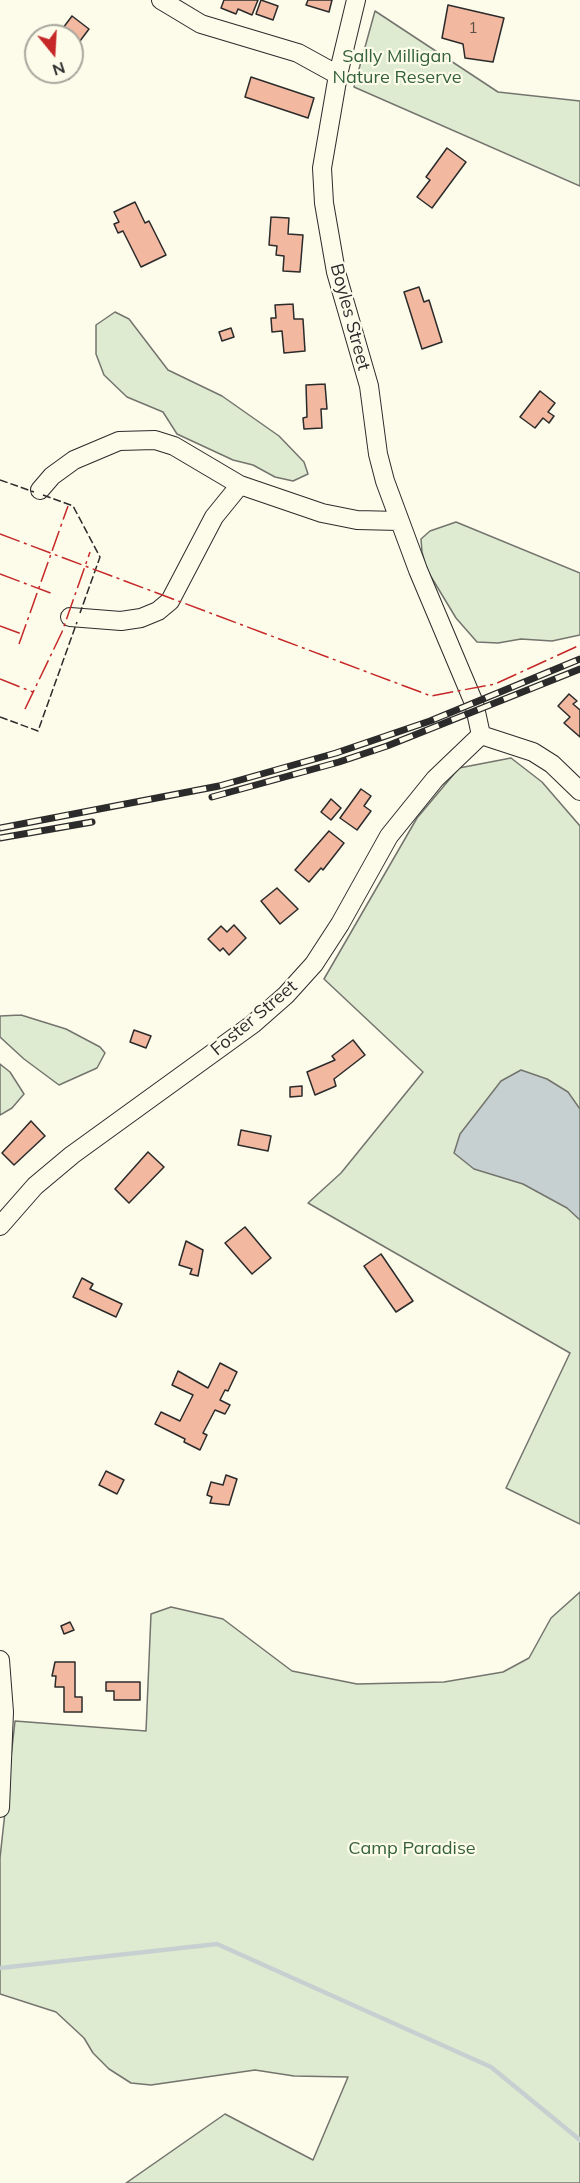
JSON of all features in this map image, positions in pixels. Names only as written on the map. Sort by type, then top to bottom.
[{"type":"street","points":[[162,0],[201,24],[298,53],[338,75]]},
{"type":"street","name":"Boyles Street","points":[[356,0],[338,75],[322,168],[324,203],[345,310],[369,386],[378,454],[399,521],[474,703],[481,735]]},
{"type":"street","points":[[40,490],[52,476],[74,460],[119,441],[155,440],[174,446],[240,485],[322,513],[357,520],[399,521]]},
{"type":"street","points":[[70,617],[121,621],[141,618],[158,611],[170,601],[214,517],[240,485]]},
{"type":"street","points":[[481,735],[533,752],[552,764],[580,791]]},
{"type":"street","name":"Foster Street","points":[[0,1226],[35,1186],[72,1155],[244,1030],[286,995],[314,964],[340,924],[389,836],[435,779],[481,735]]},
{"type":"street","points":[[0,1660],[4,1712],[0,1808]]},
{"type":"green space","name":"Sally Milligan Nature Reserve","points":[[375,11],[498,92],[580,101],[580,186],[354,87]]},
{"type":"green space","points":[[115,312],[129,319],[168,370],[222,396],[279,436],[304,462],[308,474],[293,481],[275,477],[253,465],[233,460],[177,434],[163,412],[127,397],[104,375],[96,354],[96,325]]},
{"type":"green space","points":[[456,522],[580,573],[580,635],[552,641],[521,639],[498,643],[477,642],[456,618],[427,570],[422,552],[421,539],[430,531]]},
{"type":"green space","points":[[511,758],[542,782],[580,826],[580,1524],[506,1488],[570,1353],[308,1203],[341,1173],[423,1072],[324,979],[417,818],[459,768]]},
{"type":"green space","points":[[21,1015],[66,1029],[100,1047],[105,1053],[97,1068],[59,1085],[24,1059],[0,1037],[0,1016]]},
{"type":"green space","points":[[0,1064],[10,1072],[24,1094],[12,1108],[0,1115]]},
{"type":"green space","name":"Camp Paradise","points":[[580,1592],[580,2183],[126,2183],[225,2114],[313,2160],[348,2077],[294,2076],[255,2070],[151,2085],[131,2083],[109,2069],[93,2053],[84,2038],[56,2012],[0,1994],[0,1858],[15,1721],[146,1731],[151,1614],[171,1607],[223,1619],[292,1671],[357,1684],[444,1682],[503,1672],[529,1658],[551,1618]]},
{"type":"shaded area","points":[[521,1070],[547,1079],[568,1092],[580,1109],[580,1220],[567,1208],[523,1184],[474,1169],[454,1153],[460,1134],[501,1081]]},
{"type":"building","points":[[224,0],[258,0],[252,15],[238,9],[236,14],[221,8]]},
{"type":"building","points":[[261,0],[278,6],[273,20],[256,14]]},
{"type":"building","points":[[308,0],[332,0],[329,12],[306,5]]},
{"type":"building","points":[[448,5],[504,18],[493,62],[465,58],[463,44],[442,38]]},
{"type":"building","points":[[72,16],[82,24],[66,24]]},
{"type":"building","points":[[84,25],[89,29],[84,36]]},
{"type":"building","points":[[251,77],[314,98],[308,118],[245,97]]},
{"type":"building","points":[[447,148],[466,162],[432,208],[417,197],[430,180],[426,177]]},
{"type":"building","points":[[135,202],[145,223],[149,221],[166,255],[141,267],[123,231],[118,233],[114,224],[119,222],[114,212]]},
{"type":"building","points":[[271,217],[289,218],[288,234],[303,235],[300,272],[283,271],[284,256],[276,255],[277,246],[269,245]]},
{"type":"building","points":[[419,287],[424,302],[429,300],[442,342],[422,349],[404,292]]},
{"type":"building","points":[[293,304],[294,319],[303,319],[305,351],[284,353],[282,331],[272,332],[271,318],[276,318],[275,305]]},
{"type":"building","points":[[231,328],[234,337],[222,341],[219,332]]},
{"type":"building","points":[[325,384],[327,409],[321,409],[322,428],[304,429],[303,418],[307,417],[306,385]]},
{"type":"building","points":[[540,391],[555,403],[548,412],[554,416],[549,423],[543,418],[535,428],[520,417]]},
{"type":"building","points":[[569,694],[577,701],[573,704],[580,710],[580,737],[564,723],[570,717],[558,706]]},
{"type":"building","points":[[361,789],[371,796],[364,806],[371,811],[357,830],[340,818]]},
{"type":"building","points":[[331,799],[341,808],[331,820],[321,812]]},
{"type":"building","points":[[329,831],[344,843],[323,870],[321,868],[309,882],[295,870]]},
{"type":"building","points":[[277,888],[298,909],[280,924],[261,901]]},
{"type":"building","points":[[234,925],[246,938],[229,955],[223,948],[220,951],[208,939],[221,926],[227,932]]},
{"type":"building","points":[[134,1030],[151,1036],[146,1048],[130,1042]]},
{"type":"building","points":[[353,1040],[365,1055],[334,1079],[336,1086],[315,1095],[307,1072],[335,1060],[332,1056]]},
{"type":"building","points":[[302,1086],[302,1096],[290,1097],[290,1087]]},
{"type":"building","points":[[31,1121],[45,1136],[14,1165],[2,1153]]},
{"type":"building","points":[[241,1130],[271,1136],[268,1151],[238,1145]]},
{"type":"building","points":[[148,1152],[164,1167],[129,1203],[115,1189]]},
{"type":"building","points":[[245,1227],[271,1258],[252,1274],[225,1243]]},
{"type":"building","points":[[186,1241],[203,1250],[198,1276],[190,1274],[192,1269],[179,1265]]},
{"type":"building","points":[[381,1254],[413,1301],[396,1312],[364,1266]]},
{"type":"building","points":[[82,1278],[93,1284],[90,1289],[122,1304],[116,1317],[73,1297]]},
{"type":"building","points":[[220,1363],[237,1372],[228,1391],[225,1390],[220,1400],[230,1405],[225,1414],[215,1410],[203,1433],[207,1435],[200,1450],[184,1442],[185,1439],[155,1424],[161,1412],[180,1421],[193,1395],[172,1385],[178,1371],[208,1388]]},
{"type":"building","points":[[106,1471],[124,1480],[117,1494],[99,1485]]},
{"type":"building","points":[[226,1475],[237,1479],[229,1505],[210,1503],[212,1497],[207,1495],[211,1482],[223,1485]]},
{"type":"building","points":[[70,1622],[74,1630],[64,1634],[61,1626]]},
{"type":"building","points":[[55,1662],[75,1662],[75,1697],[82,1697],[82,1712],[64,1712],[64,1687],[55,1687],[56,1676],[52,1676]]},
{"type":"building","points":[[106,1682],[140,1682],[140,1700],[114,1700],[114,1691],[106,1691]]},
{"type":"waterway","points":[[0,1968],[217,1944],[491,2067],[580,2140]]},
{"type":"railway","points":[[0,828],[219,786],[336,753],[430,721],[580,659]]},
{"type":"railway","points":[[212,797],[339,762],[387,746],[580,669]]},
{"type":"railway","points":[[0,838],[92,822]]},
{"type":"fence","points":[[0,480],[34,492]]},
{"type":"fence","points":[[43,495],[73,506],[100,557],[80,613]]},
{"type":"fence","points":[[0,717],[38,731],[77,622]]},
{"type":"power","points":[[19,644],[68,506]]},
{"type":"power","points":[[0,534],[431,696],[495,684],[580,645]]},
{"type":"power","points":[[25,709],[62,632],[90,552]]},
{"type":"power","points":[[0,574],[53,594]]},
{"type":"power","points":[[0,626],[22,634]]},
{"type":"power","points":[[0,679],[33,692]]}]
